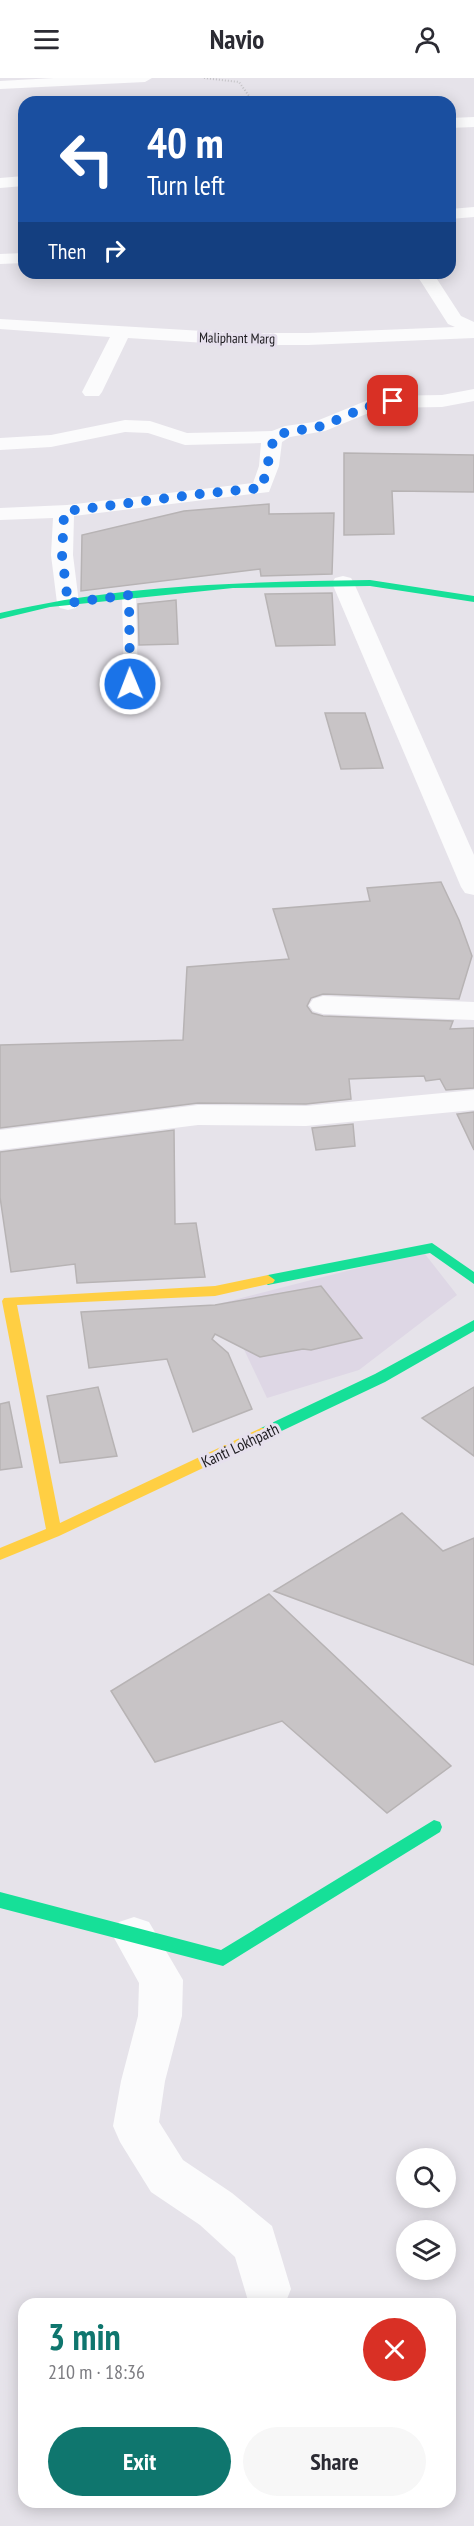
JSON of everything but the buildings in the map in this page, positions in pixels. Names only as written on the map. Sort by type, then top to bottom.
[{"type":"main road","points":[[0,616],[50,604],[233,585],[370,583],[474,600]]},
{"type":"main road","points":[[54,1533],[9,1302],[215,1291],[432,1248],[474,1279]]},
{"type":"main road","name":"Kanti Lokhpath","points":[[0,1554],[54,1533],[380,1378],[474,1325]]},
{"type":"main road","points":[[0,1900],[223,1958],[434,1827]]},
{"type":"street","points":[[0,85],[145,78]]},
{"type":"street","points":[[456,123],[474,123]]},
{"type":"street","points":[[0,183],[18,182]]},
{"type":"street","points":[[456,214],[474,212]]},
{"type":"street","points":[[0,259],[18,258]]},
{"type":"street","points":[[428,279],[454,320],[474,330]]},
{"type":"street","name":"Maliphant Marg","points":[[0,324],[248,339],[398,336],[474,330]]},
{"type":"street","points":[[92,392],[122,332]]},
{"type":"street","points":[[0,444],[51,441],[125,426],[150,427],[185,439],[274,437],[285,432],[318,427],[378,402],[442,401],[474,395]]},
{"type":"street","points":[[0,514],[67,511],[262,488],[274,437]]},
{"type":"street","points":[[67,511],[64,514],[62,555],[68,603]]},
{"type":"street","points":[[343,583],[474,887]]},
{"type":"street","points":[[323,1005],[474,1011]]},
{"type":"street","points":[[0,1140],[198,1115],[306,1116],[474,1101]]},
{"type":"street","points":[[134,1936],[161,1980],[160,2016],[142,2081],[136,2126],[168,2176],[216,2209],[255,2243],[267,2289]]},
{"type":"lane","points":[[129,595],[130,684]]},
{"type":"path","points":[[204,78],[239,82],[249,96]]},
{"type":"shaded area","points":[[425,1254],[457,1295],[359,1370],[267,1398],[222,1303],[393,1259]]},
{"type":"traffic: fast","points":[[0,616],[50,604],[233,585],[370,583],[474,599]]},
{"type":"traffic: fast","points":[[268,1280],[432,1248],[474,1279]]},
{"type":"traffic: fast","points":[[266,1432],[380,1378],[474,1325]]},
{"type":"traffic: fast","points":[[0,1900],[223,1958],[434,1827]]},
{"type":"traffic: slow","points":[[54,1532],[9,1301],[215,1291],[268,1280]]},
{"type":"traffic: slow","points":[[0,1554],[54,1532],[266,1432]]},
{"type":"route","points":[[130,684],[129,595],[68,603],[62,555],[64,514],[67,511],[262,488],[274,437],[285,432],[318,427],[378,402],[393,401]]}]
